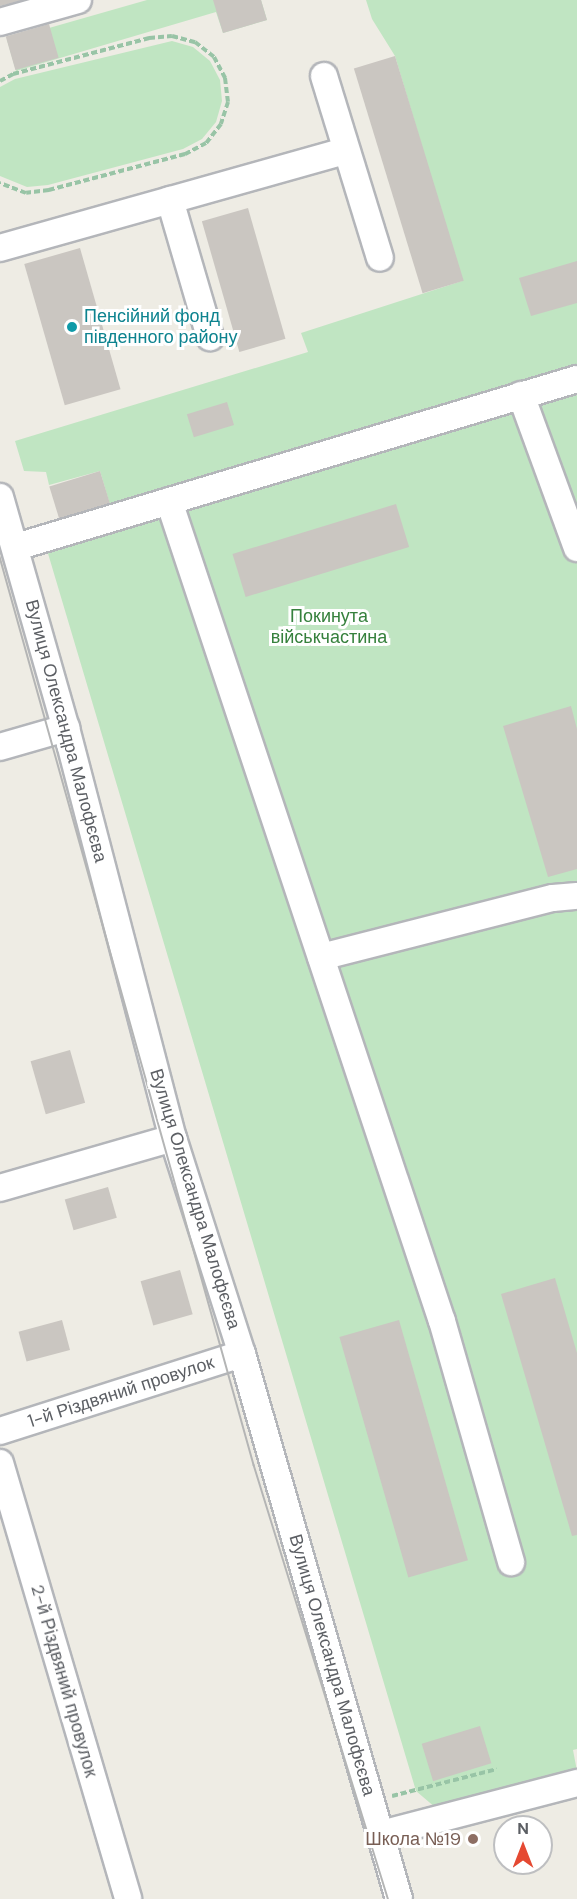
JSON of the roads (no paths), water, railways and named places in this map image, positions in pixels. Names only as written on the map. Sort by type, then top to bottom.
[{"type":"street","points":[[0,22],[78,0]]},
{"type":"street","points":[[324,76],[345,151],[380,258]]},
{"type":"street","points":[[0,248],[345,151]]},
{"type":"street","points":[[170,200],[210,337]]},
{"type":"street","points":[[16,547],[577,379]]},
{"type":"street","points":[[521,395],[577,548]]},
{"type":"street","name":"Вулиця Олександра Малофєєва","points":[[0,497],[66,728],[173,1138],[242,1354],[399,1899]]},
{"type":"street","points":[[169,501],[442,1322],[511,1562]]},
{"type":"street","points":[[0,747],[66,728]]},
{"type":"street","points":[[321,957],[553,898],[577,896]]},
{"type":"street","points":[[0,1188],[173,1138]]},
{"type":"street","name":"1-й Різдвяний провулок","points":[[0,1431],[242,1354]]},
{"type":"street","name":"2-й Різдвяний провулок","points":[[0,1463],[128,1899]]},
{"type":"street","points":[[381,1834],[577,1783]]},
{"type":"tram line","points":[[0,557],[254,1465],[388,1899]]},
{"type":"place","name":"Пенсійний фонд південного району","points":[[72,327]]},
{"type":"place","name":"Школа №19","points":[[473,1839]]},
{"type":"park label","name":"Покинута військчастина","points":[[329,627]]}]
